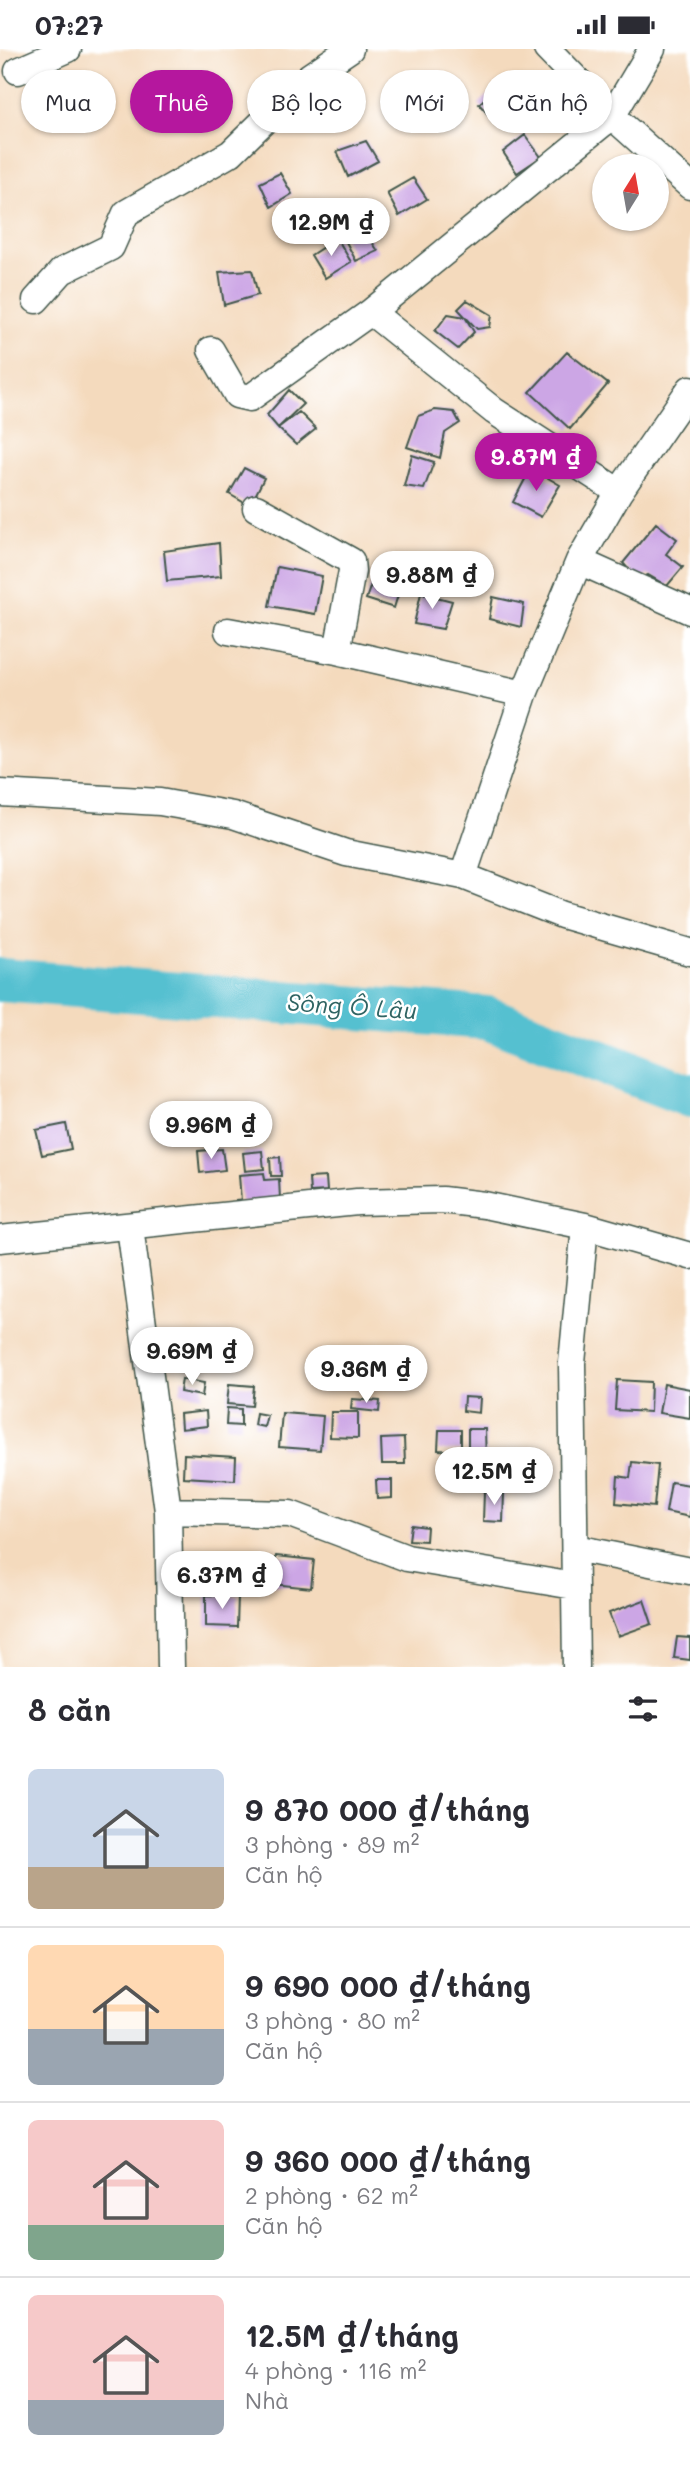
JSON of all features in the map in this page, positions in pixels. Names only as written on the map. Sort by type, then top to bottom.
[{"type":"street","points":[[18,71],[68,49]]},
{"type":"street","points":[[36,300],[62,271],[111,247],[125,213],[231,153],[304,82],[350,49]]},
{"type":"street","points":[[547,49],[568,70]]},
{"type":"street","points":[[652,49],[612,115],[690,186]]},
{"type":"street","points":[[211,350],[237,395],[250,398],[371,312],[590,133]]},
{"type":"street","points":[[371,312],[494,411],[619,492]]},
{"type":"street","points":[[463,876],[524,694],[579,561],[619,492],[690,389]]},
{"type":"street","points":[[256,508],[351,561],[352,571],[337,651]]},
{"type":"street","points":[[579,561],[690,611]]},
{"type":"street","points":[[228,631],[337,651],[524,694]]},
{"type":"street","points":[[0,793],[160,801],[233,815],[346,853],[463,876],[562,915],[690,952]]},
{"type":"street","points":[[0,1239],[402,1199],[484,1205],[585,1226],[690,1256]]},
{"type":"street","points":[[576,1667],[572,1363],[585,1226]]},
{"type":"street","points":[[130,1227],[168,1511],[171,1667]]},
{"type":"street","points":[[168,1511],[290,1514],[407,1558],[574,1586]]},
{"type":"street","points":[[575,1548],[690,1571]]},
{"type":"building","points":[[525,135],[541,157],[517,173],[503,152]]},
{"type":"building","points":[[366,141],[378,161],[348,177],[337,151]]},
{"type":"building","points":[[280,173],[292,194],[271,207],[260,183]]},
{"type":"building","points":[[413,178],[427,199],[399,216],[387,193]]},
{"type":"building","points":[[364,230],[378,251],[356,261],[344,238]]},
{"type":"building","points":[[337,238],[351,262],[325,278],[311,255]]},
{"type":"building","points":[[252,270],[258,295],[224,305],[219,272]]},
{"type":"building","points":[[467,300],[492,315],[490,327],[477,329],[458,309]]},
{"type":"building","points":[[448,314],[465,317],[474,332],[458,349],[435,331]]},
{"type":"building","points":[[567,352],[608,384],[570,429],[530,392]]},
{"type":"building","points":[[289,390],[303,404],[278,428],[267,415]]},
{"type":"building","points":[[435,410],[454,412],[460,423],[445,433],[440,458],[407,447],[418,416]]},
{"type":"building","points":[[299,412],[316,429],[296,445],[278,428]]},
{"type":"building","points":[[412,455],[434,462],[424,489],[404,486]]},
{"type":"building","points":[[244,468],[264,478],[250,506],[229,494]]},
{"type":"building","points":[[531,468],[560,485],[541,517],[513,502]]},
{"type":"building","points":[[656,523],[677,539],[666,554],[683,567],[667,586],[648,575],[638,580],[623,563]]},
{"type":"building","points":[[219,543],[221,576],[167,581],[164,551]]},
{"type":"building","points":[[277,567],[322,576],[315,614],[269,606]]},
{"type":"building","points":[[375,573],[402,582],[394,608],[366,599]]},
{"type":"building","points":[[421,593],[452,601],[443,629],[414,624]]},
{"type":"building","points":[[493,597],[524,604],[521,627],[489,619]]},
{"type":"building","points":[[66,1124],[71,1149],[42,1155],[36,1130]]},
{"type":"building","points":[[222,1149],[225,1170],[200,1173],[198,1151]]},
{"type":"building","points":[[262,1151],[264,1169],[245,1171],[243,1153]]},
{"type":"building","points":[[280,1157],[281,1176],[271,1176],[270,1158]]},
{"type":"building","points":[[264,1173],[265,1180],[279,1179],[280,1199],[241,1202],[239,1175]]},
{"type":"building","points":[[326,1177],[327,1191],[310,1192],[309,1178]]},
{"type":"building","points":[[182,1379],[204,1383],[202,1396],[180,1392]]},
{"type":"building","points":[[617,1380],[651,1382],[650,1412],[615,1410]]},
{"type":"building","points":[[229,1384],[254,1386],[252,1406],[227,1404]]},
{"type":"building","points":[[664,1384],[690,1389],[690,1418],[659,1413]]},
{"type":"building","points":[[464,1397],[480,1398],[479,1413],[463,1411]]},
{"type":"building","points":[[352,1399],[380,1401],[379,1412],[351,1409]]},
{"type":"building","points":[[227,1408],[241,1409],[241,1426],[226,1425]]},
{"type":"building","points":[[206,1411],[207,1426],[181,1429],[180,1414]]},
{"type":"building","points":[[331,1412],[358,1412],[358,1438],[330,1437]]},
{"type":"building","points":[[256,1413],[267,1415],[264,1427],[254,1425]]},
{"type":"building","points":[[282,1413],[323,1416],[320,1450],[279,1447]]},
{"type":"building","points":[[468,1429],[485,1429],[486,1462],[468,1462]]},
{"type":"building","points":[[439,1430],[461,1430],[461,1451],[438,1450]]},
{"type":"building","points":[[404,1438],[405,1464],[382,1464],[381,1439]]},
{"type":"building","points":[[184,1454],[236,1457],[235,1480],[183,1477]]},
{"type":"building","points":[[509,1454],[546,1455],[545,1480],[508,1479]]},
{"type":"building","points":[[632,1462],[658,1465],[654,1507],[616,1503],[618,1476],[630,1478]]},
{"type":"building","points":[[376,1480],[392,1480],[392,1498],[377,1499]]},
{"type":"building","points":[[671,1482],[690,1485],[690,1517],[666,1512]]},
{"type":"building","points":[[484,1492],[504,1493],[503,1522],[483,1521]]},
{"type":"building","points":[[411,1525],[427,1527],[426,1541],[409,1540]]},
{"type":"building","points":[[204,1556],[240,1557],[239,1592],[203,1591]]},
{"type":"building","points":[[276,1556],[314,1560],[311,1588],[273,1584]]},
{"type":"building","points":[[206,1595],[238,1596],[237,1627],[206,1626]]},
{"type":"building","points":[[644,1600],[652,1624],[618,1636],[609,1613]]},
{"type":"building","points":[[677,1637],[690,1638],[690,1660],[674,1658]]},
{"type":"waterway","name":"Sông Ô Lâu","points":[[0,980],[487,1018],[690,1096]]}]
